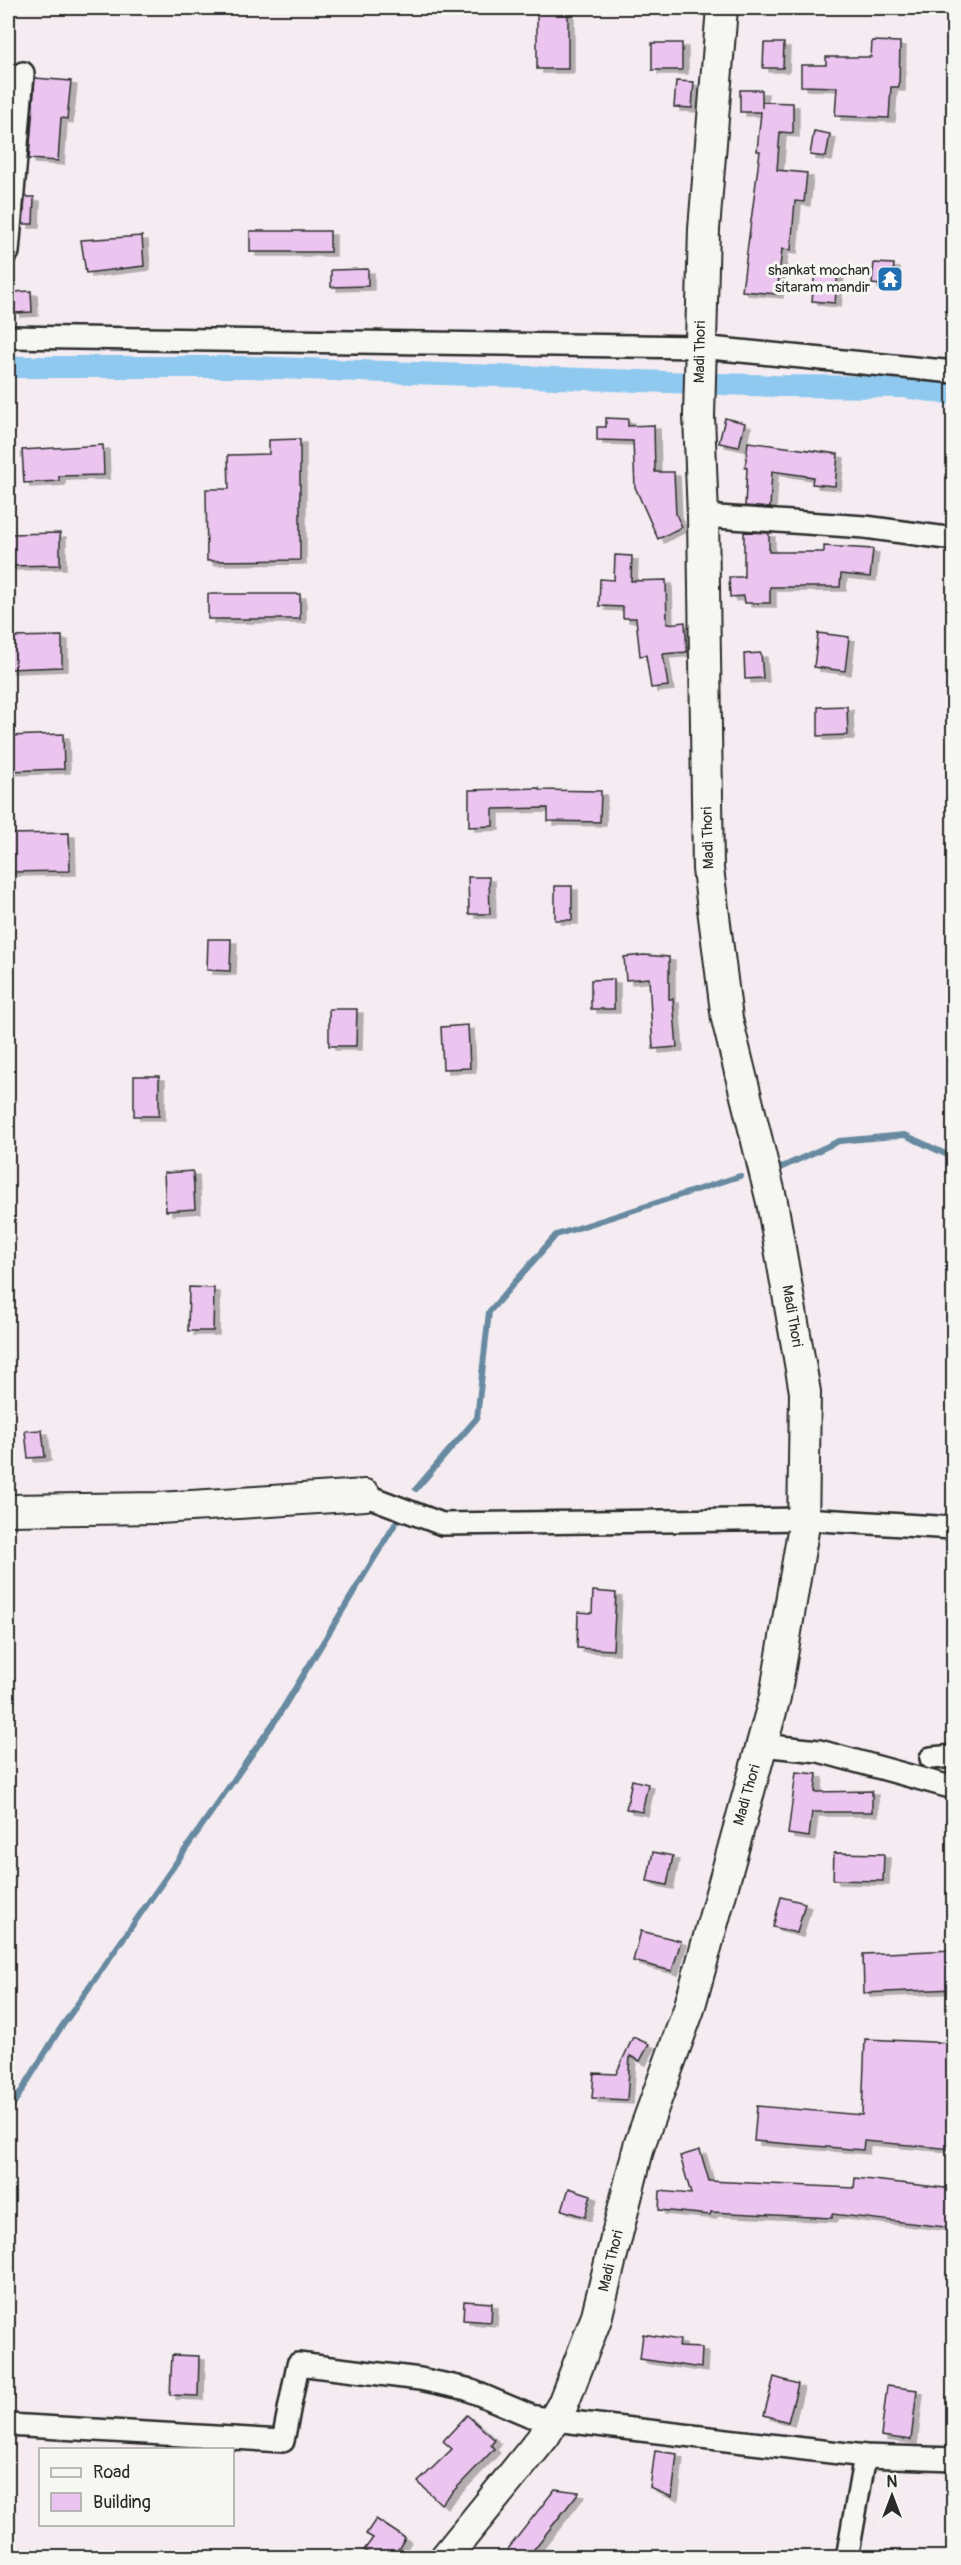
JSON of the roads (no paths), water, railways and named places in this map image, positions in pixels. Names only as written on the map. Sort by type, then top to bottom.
[{"type":"main road","name":"Madi Thori","points":[[445,2558],[554,2420],[563,2404],[596,2319],[639,2146],[689,2009],[775,1697],[803,1519],[805,1392],[772,1202],[727,1019],[708,869],[703,516],[699,408],[704,229],[722,8]]},
{"type":"main road","points":[[8,1510],[159,1508],[365,1495]]},
{"type":"street","points":[[8,252],[23,73]]},
{"type":"street","points":[[8,337],[700,356],[954,372]]},
{"type":"street","points":[[703,516],[865,527],[954,539]]},
{"type":"street","points":[[365,1495],[442,1524],[803,1519],[954,1528]]},
{"type":"street","points":[[761,1745],[819,1751],[954,1788]]},
{"type":"street","points":[[931,1758],[954,1756]]},
{"type":"street","points":[[8,2425],[283,2441],[298,2364],[420,2379],[467,2389],[531,2416],[554,2420],[865,2456],[954,2459]]},
{"type":"street","points":[[848,2558],[865,2456]]},
{"type":"waterway","points":[[8,367],[250,367],[775,386],[904,387],[954,394]]},
{"type":"waterway","points":[[780,1168],[839,1141],[905,1135],[954,1158]]},
{"type":"waterway","points":[[416,1489],[477,1418],[489,1312],[556,1235],[740,1176]]},
{"type":"waterway","points":[[8,2113],[58,2032],[277,1718],[397,1521]]},
{"type":"place","name":"shankat mochan sitaram mandir","points":[[890,279]]}]
